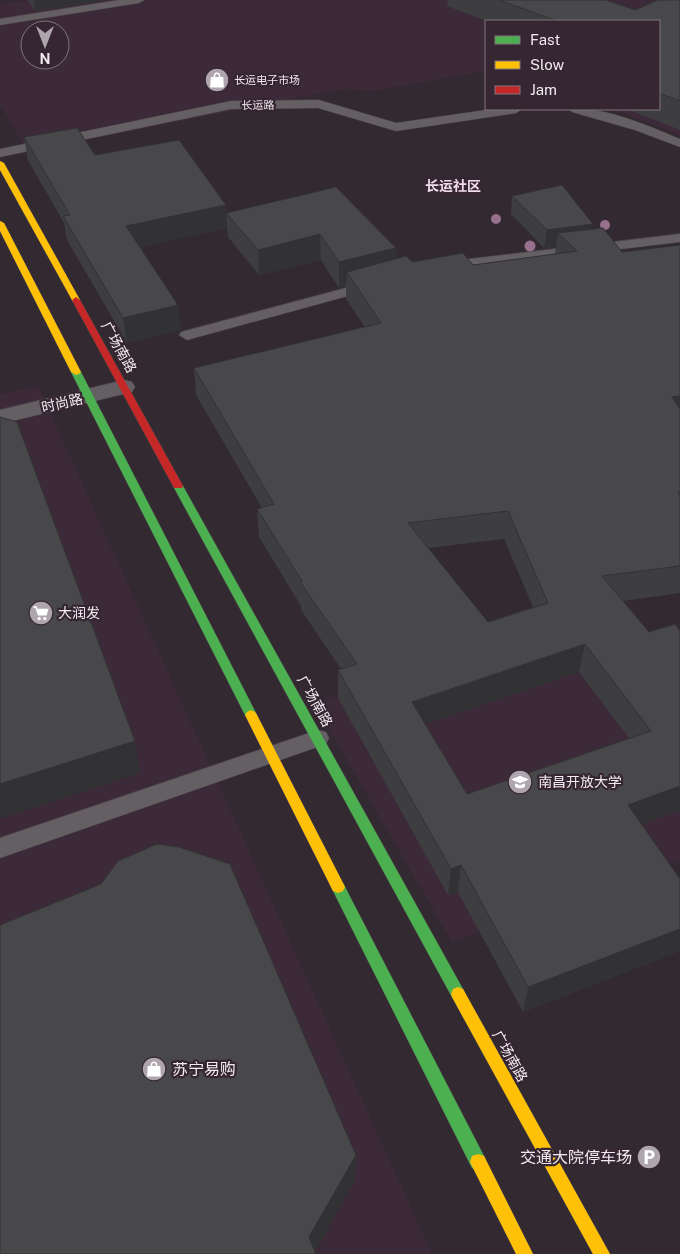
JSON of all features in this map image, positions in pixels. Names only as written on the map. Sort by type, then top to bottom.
[{"type":"street","name":"广场南路","points":[[0,163],[602,1254]]},
{"type":"street","points":[[0,223],[86,397],[525,1254]]},
{"type":"street","name":"时尚路","points":[[0,417],[124,387]]},
{"type":"lane","points":[[0,22],[139,0]]},
{"type":"lane","name":"长运路","points":[[0,153],[231,106],[319,104],[396,127],[509,110]]},
{"type":"lane","points":[[580,110],[640,126],[680,143]]},
{"type":"lane","points":[[433,269],[680,238]]},
{"type":"lane","points":[[187,335],[386,282]]},
{"type":"lane","points":[[0,848],[318,738]]},
{"type":"shaded area","name":"长运电子市场","points":[[30,0],[668,0],[680,4],[680,136],[615,110],[660,110],[660,20],[485,20],[485,71],[373,91],[344,89],[35,150],[24,145],[0,105],[0,4]]},
{"type":"shaded area","points":[[38,386],[432,1254],[0,1254],[0,394]]},
{"type":"shaded area","name":"南昌开放大学","points":[[604,607],[680,659],[680,860],[452,942],[314,703]]},
{"type":"building","points":[[499,0],[606,0],[635,10],[658,0],[680,0],[680,101],[660,93],[660,20],[554,20]]},
{"type":"building","points":[[77,128],[95,155],[179,140],[226,205],[126,226],[178,305],[123,318],[63,216],[70,215],[24,137]]},
{"type":"building","points":[[562,185],[593,224],[547,230],[512,196]]},
{"type":"building","points":[[336,187],[396,248],[339,262],[320,234],[258,250],[226,213]]},
{"type":"building","points":[[603,228],[622,252],[680,245],[680,396],[672,397],[680,409],[680,492],[678,492],[680,497],[680,566],[602,576],[649,632],[675,624],[680,631],[680,786],[628,805],[680,879],[680,929],[528,987],[461,865],[451,869],[338,670],[357,664],[300,582],[302,581],[257,509],[274,504],[194,368],[381,323],[347,272],[406,256],[412,262],[463,253],[473,265],[577,251],[558,233]],"holes":[[[508,511],[548,603],[488,622],[408,523]],[[585,644],[651,731],[467,794],[412,702]]]},
{"type":"building","name":"大润发","points":[[0,417],[17,422],[135,741],[0,784]]},
{"type":"building","name":"苏宁易购","points":[[157,844],[179,847],[230,864],[356,1155],[309,1237],[316,1254],[0,1254],[0,925],[101,884],[118,861]]},
{"type":"traffic: fast","points":[[76,372],[251,715]]},
{"type":"traffic: fast","points":[[178,486],[458,994]]},
{"type":"traffic: fast","points":[[338,887],[478,1162]]},
{"type":"traffic: slow","points":[[0,163],[76,300]]},
{"type":"traffic: slow","points":[[0,223],[76,372]]},
{"type":"traffic: slow","points":[[251,715],[338,887]]},
{"type":"traffic: slow","points":[[458,994],[602,1254]]},
{"type":"traffic: slow","points":[[478,1162],[525,1254]]},
{"type":"traffic: jam","points":[[76,300],[178,486]]},
{"type":"place","name":"长运电子市场","points":[[217,80]]},
{"type":"place","name":"大润发","points":[[41,613]]},
{"type":"place","name":"南昌开放大学","points":[[520,782]]},
{"type":"place","name":"苏宁易购","points":[[154,1069]]},
{"type":"place","name":"交通大院停车场","points":[[649,1157]]},
{"type":"district","name":"长运社区","points":[[453,186]]}]
